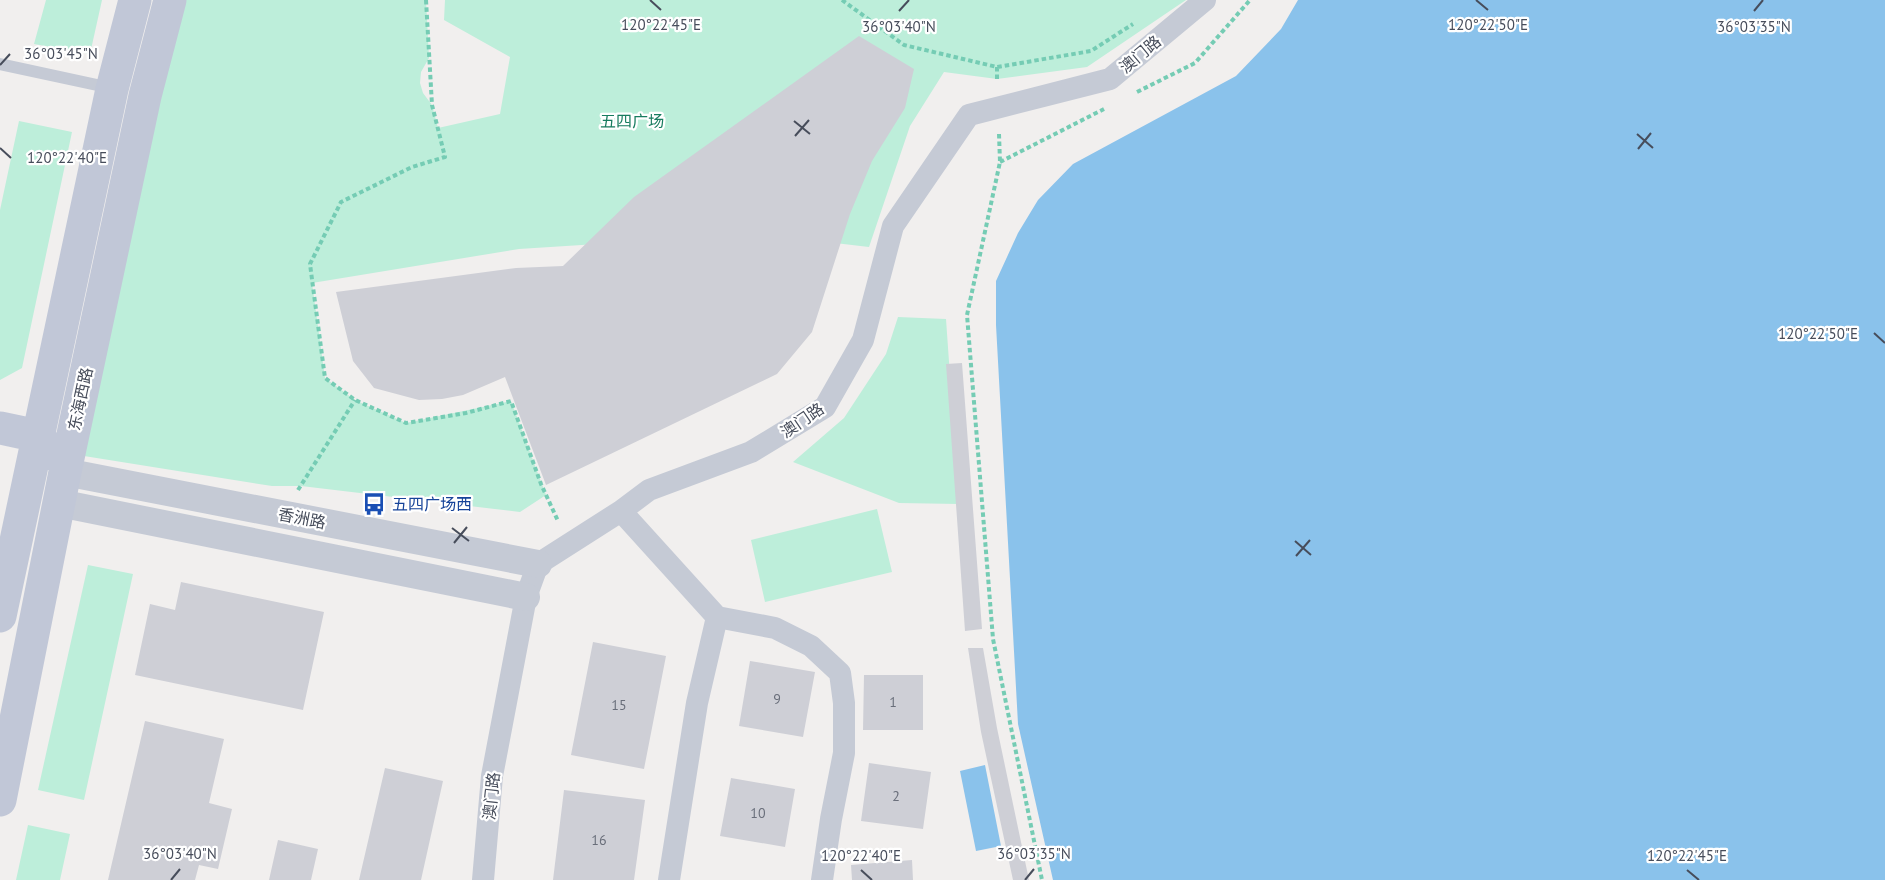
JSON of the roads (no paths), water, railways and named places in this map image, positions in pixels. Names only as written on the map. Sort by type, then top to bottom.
[{"type":"main road","name":"东海西路","points":[[0,616],[10,509],[38,436],[112,88],[135,0]]},
{"type":"main road","name":"东海西路","points":[[0,800],[62,487],[145,96],[170,0]]},
{"type":"main road","points":[[0,428],[38,436],[62,487],[10,509]]},
{"type":"street","name":"澳门路","points":[[483,880],[492,776],[526,597],[538,564],[621,511],[649,490],[751,452],[825,407],[863,340],[893,226],[969,115],[1110,79],[1205,0]]},
{"type":"street","name":"香洲路","points":[[62,487],[283,514],[538,564]]},
{"type":"street","name":"香洲路","points":[[62,487],[526,597]]},
{"type":"street","points":[[621,511],[717,617],[775,628],[811,646],[840,673],[844,703],[844,753],[822,880]]},
{"type":"street","points":[[669,880],[697,703],[717,617]]},
{"type":"lane","points":[[0,64],[112,88]]},
{"type":"water","points":[[1298,0],[1885,0],[1885,880],[1053,880],[1018,724],[996,325],[996,281],[1018,233],[1038,200],[1073,164],[1236,76],[1281,29]]},
{"type":"water","points":[[985,765],[1001,846],[976,851],[960,771]]},
{"type":"place","name":"五四广场西","points":[[374,504]]},
{"type":"park label","name":"五四广场","points":[[632,121]]}]
